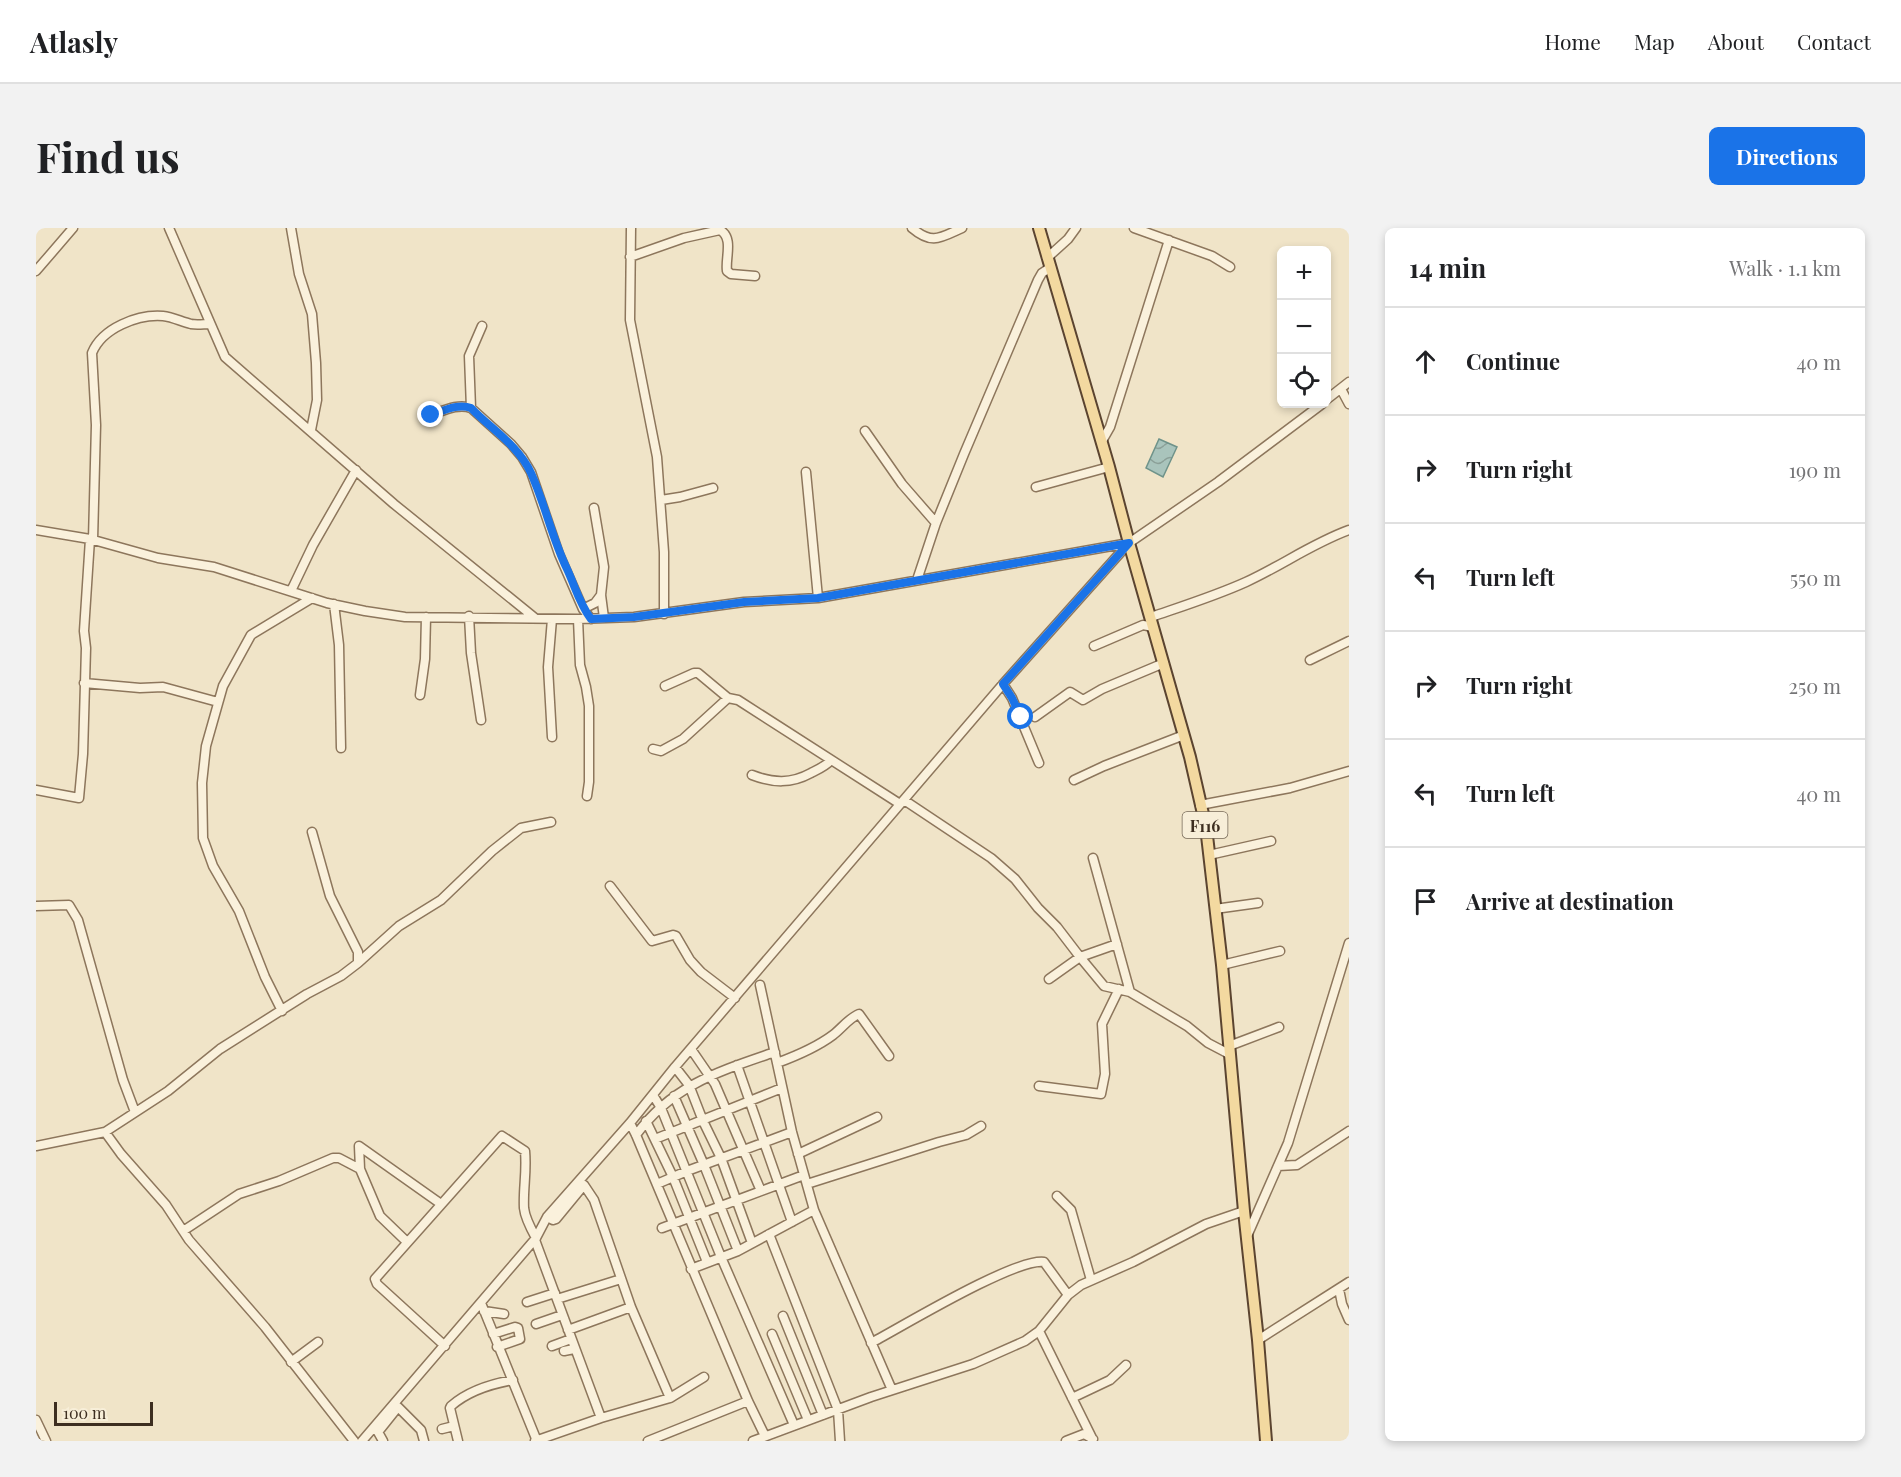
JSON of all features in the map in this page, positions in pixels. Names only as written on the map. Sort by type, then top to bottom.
[{"type":"main road","name":"F116","points":[[1039,228],[1164,663],[1206,827],[1222,965],[1266,1441]]},
{"type":"street","points":[[36,271],[73,228]]},
{"type":"street","points":[[170,228],[225,357],[394,504],[535,618]]},
{"type":"street","points":[[291,228],[299,274],[312,314],[317,400],[311,430]]},
{"type":"street","points":[[631,228],[630,320],[657,457],[661,500],[664,614]]},
{"type":"street","points":[[912,228],[922,237],[937,239],[962,228]]},
{"type":"street","points":[[917,580],[936,523],[1038,280],[1076,228]]},
{"type":"street","points":[[1134,228],[1212,256],[1230,267]]},
{"type":"street","points":[[630,257],[684,238],[720,230],[726,233],[728,240],[727,271],[731,274],[755,276]]},
{"type":"street","points":[[1102,441],[1110,427],[1169,240]]},
{"type":"street","points":[[36,790],[79,798],[83,754],[86,648],[84,631],[92,540],[96,424],[92,353],[96,342],[123,324],[148,316],[165,316],[193,324],[210,324]]},
{"type":"street","points":[[471,408],[470,356],[482,326]]},
{"type":"street","points":[[1331,396],[1349,382]]},
{"type":"street","points":[[1341,389],[1349,404]]},
{"type":"street","points":[[431,415],[456,407],[471,408],[510,444],[531,472],[560,554],[583,609],[591,619]]},
{"type":"street","points":[[362,1441],[444,1346],[483,1307],[536,1239],[547,1217],[630,1123],[675,1067],[1003,684],[1129,543],[1218,482],[1317,408]]},
{"type":"street","points":[[865,431],[902,484],[936,523]]},
{"type":"street","points":[[1036,487],[1109,467]]},
{"type":"street","points":[[291,591],[313,545],[356,470]]},
{"type":"street","points":[[806,471],[818,598]]},
{"type":"street","points":[[661,500],[713,488]]},
{"type":"street","points":[[594,508],[604,567],[601,595],[604,618]]},
{"type":"street","points":[[36,530],[92,540],[158,558],[214,567],[334,604],[405,617],[469,616],[552,619],[664,614],[744,602],[818,598],[1129,543]]},
{"type":"street","points":[[1094,646],[1247,581],[1349,530]]},
{"type":"street","points":[[583,609],[595,603],[601,595]]},
{"type":"street","points":[[282,1011],[265,977],[238,911],[213,866],[203,838],[202,783],[206,746],[223,686],[251,635],[312,598]]},
{"type":"street","points":[[334,604],[339,645],[341,748]]},
{"type":"street","points":[[420,695],[425,659],[426,616]]},
{"type":"street","points":[[469,616],[471,653],[481,720]]},
{"type":"street","points":[[552,619],[548,667],[552,737]]},
{"type":"street","points":[[578,619],[580,665],[589,706],[587,796]]},
{"type":"street","points":[[1310,660],[1349,641]]},
{"type":"street","points":[[1035,717],[1070,692],[1083,700],[1102,689],[1164,663]]},
{"type":"street","points":[[665,686],[698,673],[728,698],[747,705],[831,760],[991,858],[1015,879],[1104,986],[1130,992],[1187,1026],[1208,1043],[1229,1050],[1279,1027]]},
{"type":"street","points":[[84,683],[140,688],[163,687],[218,702]]},
{"type":"street","points":[[1003,684],[1012,698],[1040,764]]},
{"type":"street","points":[[653,749],[661,751],[683,739],[728,698]]},
{"type":"street","points":[[1074,780],[1161,742],[1184,735]]},
{"type":"street","points":[[752,775],[768,781],[795,781],[827,765],[831,760]]},
{"type":"street","points":[[1200,805],[1290,788],[1349,771]]},
{"type":"street","points":[[36,1146],[105,1132],[168,1091],[220,1049],[358,963],[399,926],[441,900],[492,851],[521,828],[551,822]]},
{"type":"street","points":[[312,832],[330,896],[358,952],[358,963]]},
{"type":"street","points":[[1209,855],[1271,841]]},
{"type":"street","points":[[1093,858],[1130,992]]},
{"type":"street","points":[[610,886],[652,941],[676,936],[690,960],[735,998]]},
{"type":"street","points":[[1215,909],[1258,903]]},
{"type":"street","points":[[36,906],[69,905],[78,920],[123,1080],[135,1112]]},
{"type":"street","points":[[1248,1234],[1288,1143],[1349,943]]},
{"type":"street","points":[[1049,979],[1080,957],[1117,944]]},
{"type":"street","points":[[1222,965],[1280,951]]},
{"type":"street","points":[[760,985],[792,1132],[814,1210],[892,1390]]},
{"type":"street","points":[[1039,1086],[1101,1094],[1105,1074],[1102,1024],[1119,989]]},
{"type":"street","points":[[777,1063],[822,1042],[859,1014],[889,1056]]},
{"type":"street","points":[[691,1049],[711,1077],[761,1191]]},
{"type":"street","points":[[636,1135],[646,1121],[674,1095],[689,1085],[775,1052]]},
{"type":"street","points":[[737,1065],[751,1099],[792,1222]]},
{"type":"street","points":[[675,1067],[689,1085],[721,1158],[752,1243]]},
{"type":"street","points":[[655,1139],[782,1088]]},
{"type":"street","points":[[653,1095],[661,1108],[705,1212],[721,1257],[794,1425]]},
{"type":"street","points":[[674,1095],[738,1251]]},
{"type":"street","points":[[798,1155],[877,1117]]},
{"type":"street","points":[[646,1121],[673,1178],[707,1262]]},
{"type":"street","points":[[630,1123],[691,1269],[765,1436]]},
{"type":"street","points":[[662,1228],[780,1184],[805,1180],[966,1135],[981,1126]]},
{"type":"street","points":[[1278,1166],[1293,1166],[1301,1163],[1349,1131]]},
{"type":"street","points":[[105,1132],[121,1154],[166,1205],[183,1231],[265,1327],[354,1441]]},
{"type":"street","points":[[657,1184],[792,1132]]},
{"type":"street","points":[[444,1346],[375,1282],[375,1279],[502,1136],[525,1151],[527,1170],[524,1208],[601,1418]]},
{"type":"street","points":[[407,1242],[380,1216],[360,1169],[359,1146],[441,1204]]},
{"type":"street","points":[[183,1231],[239,1194],[279,1181],[333,1158],[339,1158],[360,1169]]},
{"type":"street","points":[[547,1217],[556,1220],[584,1185],[594,1200],[631,1307],[670,1398]]},
{"type":"street","points":[[1057,1196],[1071,1210],[1091,1280]]},
{"type":"street","points":[[691,1269],[738,1251],[814,1210]]},
{"type":"street","points":[[753,1441],[892,1390],[973,1364],[1025,1341],[1039,1331],[1068,1295],[1091,1280],[1133,1262],[1206,1224],[1244,1211]]},
{"type":"street","points":[[769,1234],[838,1410],[840,1441]]},
{"type":"street","points":[[871,1344],[1006,1270],[1037,1261],[1044,1262],[1068,1295]]},
{"type":"street","points":[[528,1302],[621,1279]]},
{"type":"street","points":[[1258,1340],[1349,1282]]},
{"type":"street","points":[[1339,1289],[1349,1320]]},
{"type":"street","points":[[483,1307],[504,1314]]},
{"type":"street","points":[[483,1307],[536,1441],[601,1418],[670,1398],[704,1377]]},
{"type":"street","points":[[568,1330],[631,1307]]},
{"type":"street","points":[[536,1323],[562,1315]]},
{"type":"street","points":[[783,1316],[823,1415]]},
{"type":"street","points":[[493,1334],[518,1328],[520,1339],[497,1347]]},
{"type":"street","points":[[1039,1331],[1093,1439]]},
{"type":"street","points":[[772,1334],[808,1420]]},
{"type":"street","points":[[552,1346],[571,1339]]},
{"type":"street","points":[[291,1362],[318,1342]]},
{"type":"street","points":[[564,1351],[574,1349]]},
{"type":"street","points":[[1072,1398],[1110,1380],[1126,1365]]},
{"type":"street","points":[[458,1441],[450,1408],[458,1400],[482,1388],[513,1380]]},
{"type":"street","points":[[648,1441],[672,1437],[738,1403],[748,1401]]},
{"type":"street","points":[[383,1441],[378,1432],[398,1407],[421,1430],[424,1441]]},
{"type":"street","points":[[36,1420],[46,1441]]},
{"type":"street","points":[[442,1429],[454,1426]]},
{"type":"street","points":[[1066,1441],[1084,1434],[1093,1439]]},
{"type":"water","points":[[1159,439],[1177,447],[1163,477],[1146,468]]},
{"type":"route","points":[[431,415],[456,407],[471,408],[522,457],[531,472],[562,560],[583,609],[591,619],[664,614],[744,602],[818,598],[1129,543],[1003,684],[1021,717]]}]
